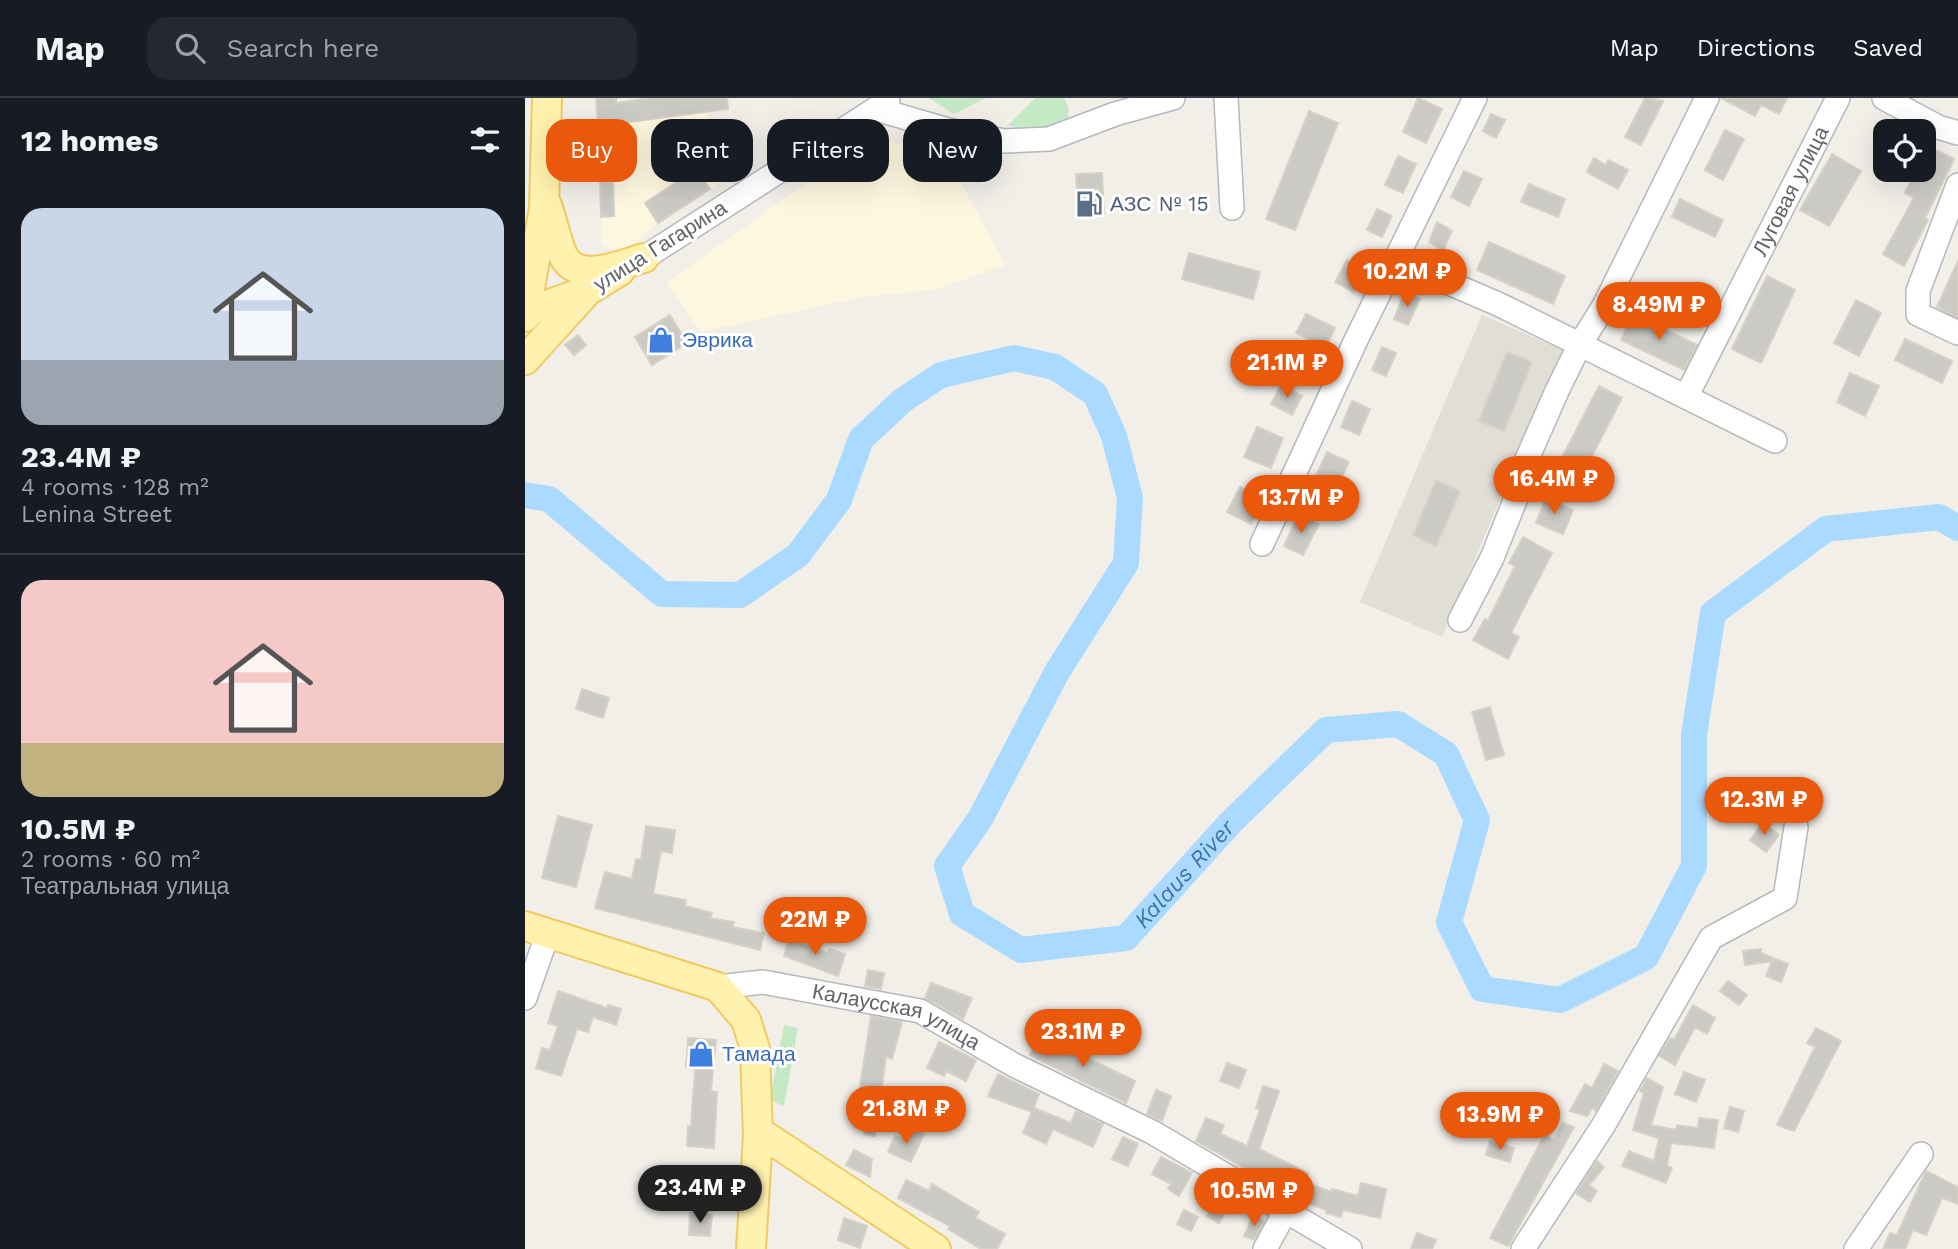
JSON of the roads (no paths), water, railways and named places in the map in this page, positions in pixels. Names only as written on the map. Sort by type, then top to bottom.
[{"type":"main road","points":[[526,315],[544,197],[547,98]]},
{"type":"main road","points":[[544,197],[565,259],[582,270],[606,270],[643,258]]},
{"type":"main road","name":"улица Гагарина","points":[[526,315],[589,290],[643,258]]},
{"type":"main road","points":[[525,360],[589,290]]},
{"type":"main road","name":"Калаусская улица","points":[[536,930],[718,987]]},
{"type":"main road","points":[[718,987],[747,1020],[755,1049],[758,1131],[751,1249]]},
{"type":"main road","points":[[758,1131],[936,1249]]},
{"type":"street","points":[[884,104],[949,130],[1004,141],[1049,139],[1115,114],[1173,98]]},
{"type":"street","points":[[1226,98],[1232,208]]},
{"type":"street","points":[[1262,544],[1395,260],[1475,98]]},
{"type":"street","points":[[1460,620],[1492,558],[1516,498],[1527,459],[1579,346],[1604,306],[1707,98]]},
{"type":"street","name":"Луговая улица","points":[[1686,397],[1838,98]]},
{"type":"street","points":[[1884,98],[1938,127],[1958,133]]},
{"type":"street","name":"улица Гагарина","points":[[643,258],[884,104]]},
{"type":"street","points":[[1958,186],[1918,291],[1918,314],[1958,333]]},
{"type":"street","points":[[1395,260],[1498,304],[1775,441]]},
{"type":"street","points":[[1523,1249],[1603,1126],[1711,939],[1785,898],[1796,827]]},
{"type":"street","points":[[525,998],[536,930]]},
{"type":"street","name":"Калаусская улица","points":[[718,987],[763,982],[920,1011],[1014,1065],[1152,1132],[1350,1249]]},
{"type":"street","points":[[1856,1249],[1921,1154]]},
{"type":"street","points":[[1265,1249],[1285,1212]]},
{"type":"waterway","name":"Kalaus River","points":[[525,495],[549,499],[662,594],[740,595],[798,555],[839,500],[861,439],[903,400],[941,375],[1014,358],[1055,367],[1095,394],[1114,436],[1130,498],[1126,563],[1057,672],[980,819],[947,866],[962,914],[1021,950],[1126,938],[1231,822],[1326,730],[1398,724],[1446,754],[1477,820],[1449,922],[1482,989],[1560,1000],[1646,957],[1694,866],[1694,735],[1713,613],[1826,529],[1939,517],[1958,528]]},
{"type":"place","name":"АЗС № 15","points":[[1089,204]]},
{"type":"place","name":"Эврика","points":[[661,340]]},
{"type":"place","name":"Тамада","points":[[701,1054]]}]
